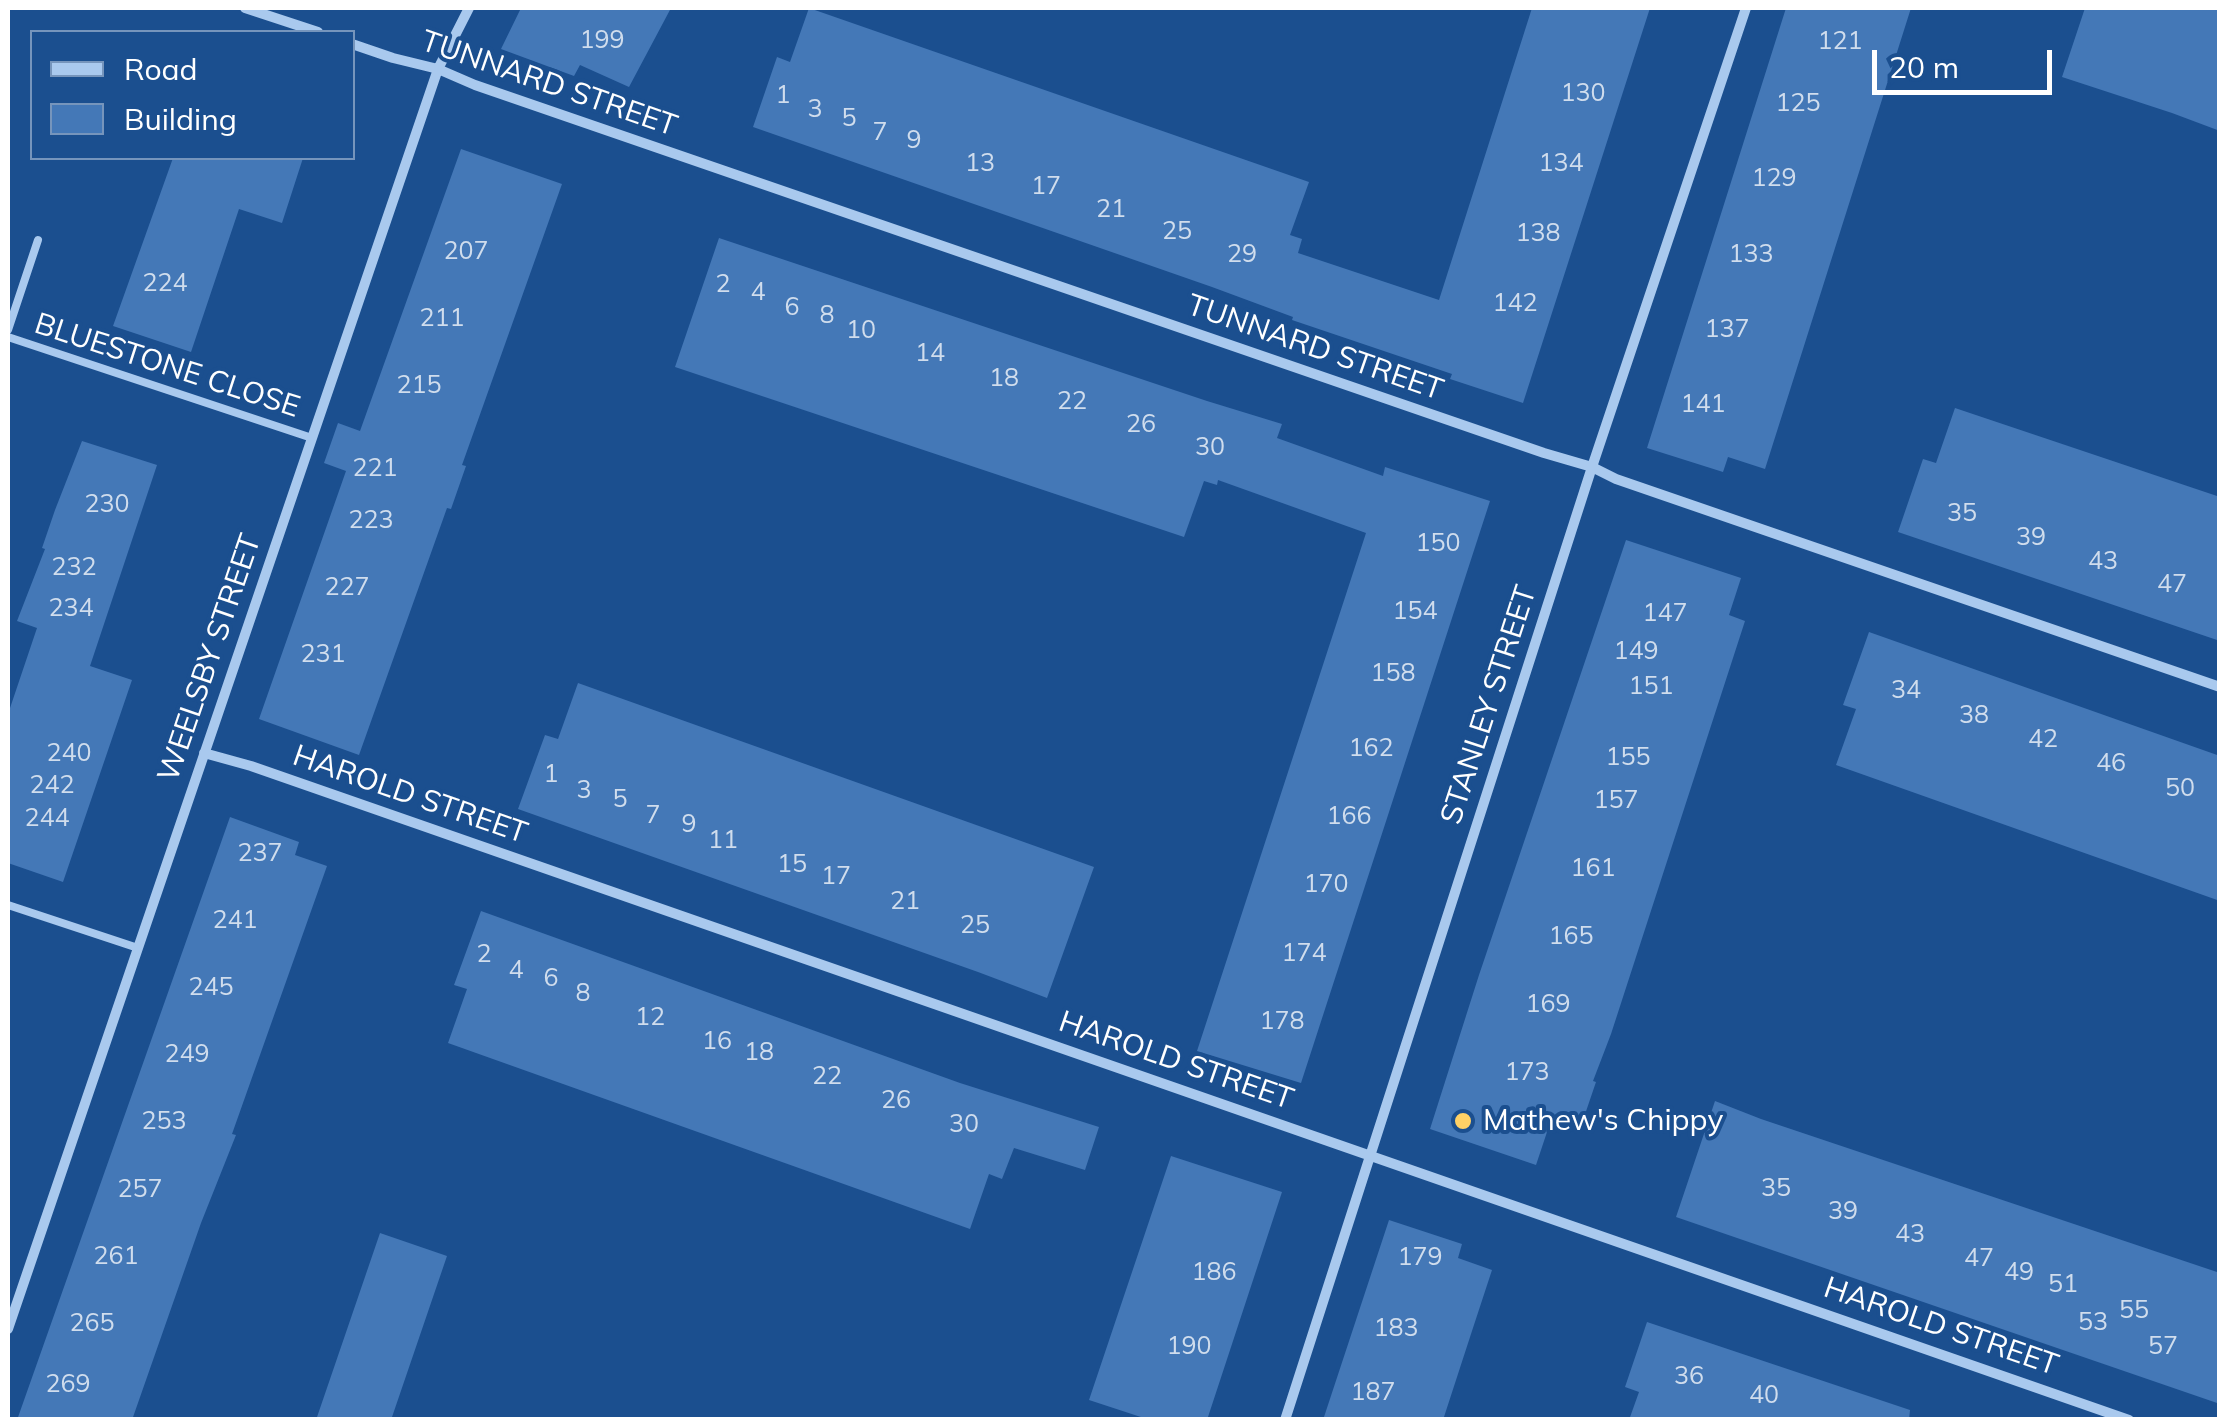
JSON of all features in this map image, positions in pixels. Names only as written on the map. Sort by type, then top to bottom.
[{"type":"street","points":[[245,8],[312,30]]},
{"type":"street","name":"WEELSBY STREET","points":[[8,1329],[438,69],[469,8]]},
{"type":"street","name":"STANLEY STREET","points":[[1285,1420],[1592,467],[1746,8]]},
{"type":"street","name":"TUNNARD STREET","points":[[355,45],[438,69],[2220,688]]},
{"type":"street","name":"HAROLD STREET","points":[[204,753],[252,766],[2129,1420]]},
{"type":"lane","name":"BLUESTONE CLOSE","points":[[38,240],[8,333],[312,438]]},
{"type":"lane","points":[[8,905],[138,948]]},
{"type":"building","points":[[521,8],[671,8],[629,87],[580,65],[574,76],[501,49]]},
{"type":"building","points":[[809,8],[1309,182],[1290,235],[1302,239],[1298,253],[1439,300],[1532,8],[1650,8],[1523,403],[1450,379],[1452,374],[1292,320],[1293,317],[1212,287],[753,127],[777,57],[790,62]]},
{"type":"building","points":[[1786,8],[1911,8],[1765,469],[1728,457],[1723,472],[1647,448]]},
{"type":"building","points":[[2085,8],[2220,8],[2220,131],[2062,77]]},
{"type":"building","points":[[461,149],[562,184],[462,465],[466,466],[451,509],[447,508],[359,755],[259,719],[346,471],[324,463],[338,423],[360,431]]},
{"type":"building","points":[[172,160],[302,160],[282,223],[239,209],[191,352],[113,326]]},
{"type":"building","points":[[719,238],[1282,424],[1277,438],[1383,476],[1385,467],[1490,501],[1301,1083],[1197,1051],[1366,533],[1218,480],[1217,485],[1204,481],[1184,537],[675,367]]},
{"type":"building","points":[[1955,408],[2220,497],[2220,641],[1898,532],[1923,459],[1936,463]]},
{"type":"building","points":[[82,441],[157,465],[90,666],[132,680],[63,882],[8,863],[8,714],[37,628],[17,621]]},
{"type":"building","points":[[1626,540],[1741,578],[1729,615],[1745,621],[1580,1129],[1551,1120],[1536,1165],[1430,1129]]},
{"type":"building","points":[[1869,632],[2220,756],[2220,901],[1836,765],[1856,709],[1843,705]]},
{"type":"building","points":[[578,683],[1094,867],[1047,998],[518,809],[545,735],[558,739]]},
{"type":"building","points":[[230,817],[299,842],[295,855],[327,866],[232,1134],[236,1135],[132,1420],[17,1420]]},
{"type":"building","points":[[481,911],[960,1083],[1099,1127],[1085,1170],[1014,1148],[1002,1179],[989,1174],[970,1229],[448,1043],[467,989],[454,985]]},
{"type":"building","points":[[1715,1101],[2220,1273],[2220,1404],[1676,1217]]},
{"type":"building","points":[[1171,1156],[1282,1192],[1207,1420],[1150,1420],[1089,1400]]},
{"type":"building","points":[[1389,1220],[1462,1244],[1458,1258],[1492,1270],[1443,1420],[1323,1420]]},
{"type":"building","points":[[380,1233],[447,1256],[391,1420],[316,1420]]},
{"type":"building","points":[[1647,1322],[1910,1410],[1909,1420],[1629,1420],[1639,1392],[1625,1387]]},
{"type":"place","name":"Mathew's Chippy","points":[[1463,1121]]}]
